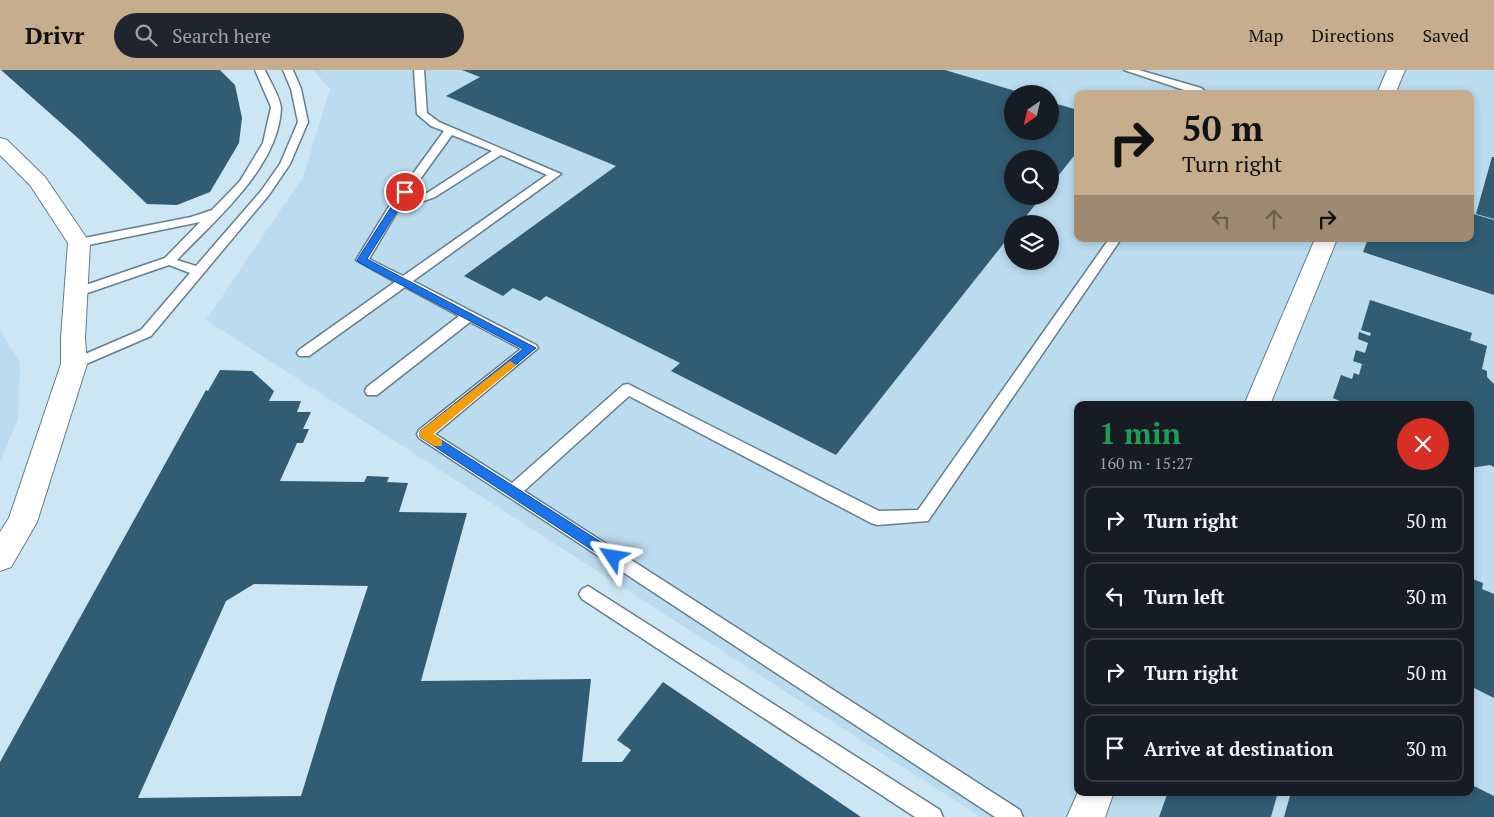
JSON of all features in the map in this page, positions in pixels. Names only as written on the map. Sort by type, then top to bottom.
[{"type":"street","points":[[1388,90],[1396,70]]},
{"type":"street","points":[[0,144],[38,181],[79,243],[73,338],[74,364],[22,522],[0,558]]},
{"type":"street","points":[[1259,401],[1325,242]]},
{"type":"street","points":[[1086,817],[1094,796]]},
{"type":"lane","points":[[76,293],[169,261],[245,183],[268,142],[276,107],[260,70]]},
{"type":"lane","points":[[74,364],[146,333],[265,193],[285,164],[303,122],[296,88],[288,70]]},
{"type":"lane","points":[[304,353],[555,174],[435,124],[422,114],[419,70]]},
{"type":"lane","points":[[1129,70],[1197,90]]},
{"type":"lane","points":[[450,130],[394,208],[362,260],[531,348],[424,434],[1013,817]]},
{"type":"lane","points":[[394,208],[431,195],[500,151]]},
{"type":"lane","points":[[79,243],[194,220],[216,212]]},
{"type":"lane","points":[[513,492],[628,389],[877,518],[922,516],[1112,242]]},
{"type":"lane","points":[[169,261],[198,272]]},
{"type":"lane","points":[[372,391],[468,316]]},
{"type":"lane","points":[[588,594],[933,817]]},
{"type":"shaded area","points":[[313,70],[1494,70],[1494,817],[981,817],[206,320],[303,177],[330,89]]},
{"type":"shaded area","points":[[0,330],[20,363],[18,419],[0,462]]},
{"type":"building","points":[[1,70],[220,70],[235,85],[242,118],[239,143],[210,192],[177,205],[147,204],[79,139]]},
{"type":"building","points":[[462,70],[945,70],[1004,88],[1004,140],[1059,140],[1059,105],[1074,109],[1074,156],[1059,175],[1059,150],[1004,150],[1004,205],[1035,205],[1027,215],[1004,215],[1004,243],[836,455],[671,371],[680,363],[546,296],[540,301],[513,288],[503,296],[464,276],[616,166],[446,96],[480,77]]},
{"type":"building","points":[[1492,157],[1494,157],[1494,219],[1476,214]]},
{"type":"building","points":[[1474,214],[1494,220],[1494,295],[1363,252],[1367,242],[1474,242]]},
{"type":"building","points":[[1370,300],[1472,333],[1470,340],[1487,346],[1482,369],[1487,371],[1487,377],[1494,384],[1494,467],[1490,465],[1474,467],[1474,401],[1340,401],[1333,398],[1341,375],[1352,379],[1354,373],[1359,375],[1362,364],[1353,361],[1356,350],[1365,353],[1368,343],[1358,339],[1359,332],[1370,336],[1371,333],[1361,330]]},
{"type":"building","points":[[220,370],[252,371],[274,391],[269,401],[301,401],[297,412],[311,412],[303,429],[309,429],[303,443],[297,443],[280,481],[364,482],[367,476],[389,477],[387,482],[408,483],[399,512],[467,513],[421,681],[591,679],[582,762],[622,762],[631,750],[617,740],[663,682],[861,817],[0,817],[0,762],[206,390],[208,391]],"holes":[[[254,584],[368,586],[301,796],[138,798],[226,601]]]},
{"type":"building","points":[[1474,580],[1483,583],[1482,589],[1494,594],[1494,698],[1474,688]]},
{"type":"building","points":[[1474,786],[1494,796],[1494,817],[1284,817],[1290,796],[1474,796]]},
{"type":"building","points":[[1167,796],[1277,796],[1271,817],[1159,817]]},
{"type":"slow traffic","points":[[438,443],[424,434],[510,365]]},
{"type":"route","points":[[405,192],[362,260],[531,348],[424,434],[613,557]]}]
